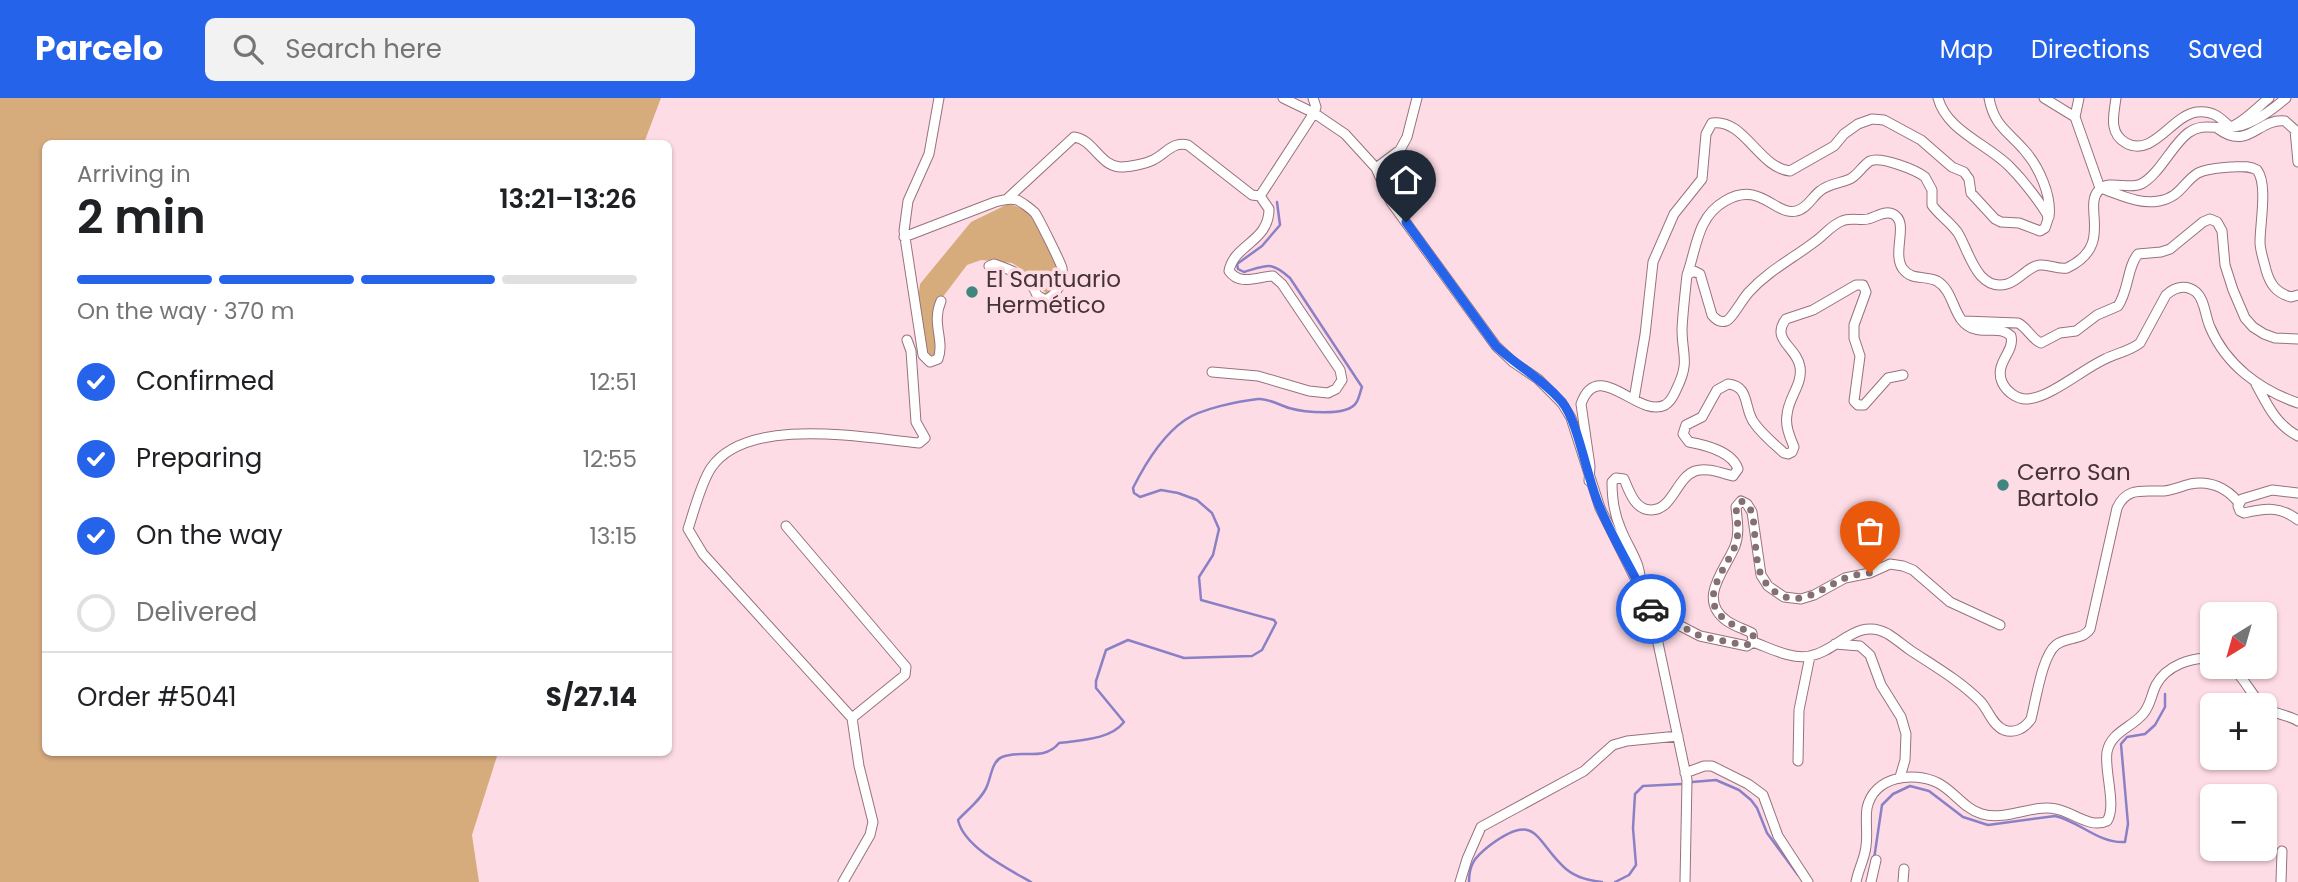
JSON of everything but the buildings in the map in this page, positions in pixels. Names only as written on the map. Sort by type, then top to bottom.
[{"type":"street","points":[[939,98],[929,154],[908,201],[904,237],[923,355],[930,362],[938,359],[940,351],[936,313],[942,301]]},
{"type":"street","points":[[1283,98],[1314,113],[1345,134],[1376,168],[1391,202],[1496,346],[1538,379],[1562,403],[1571,418],[1589,481],[1621,554],[1640,586],[1655,624],[1685,773],[1685,882]]},
{"type":"street","points":[[1260,196],[1314,113],[1316,107],[1313,98]]},
{"type":"street","points":[[1376,168],[1400,150],[1407,137],[1417,98]]},
{"type":"street","points":[[1938,98],[1954,124],[2008,165],[2040,204],[2048,219]]},
{"type":"street","points":[[1634,399],[1645,335],[1653,262],[1674,214],[1702,179],[1706,134],[1712,123],[1728,126],[1776,166],[1790,171],[1835,146],[1844,134],[1858,124],[1872,119],[1884,120],[1921,140],[1952,167],[1964,172],[1969,179],[1970,193],[1995,219],[2000,222],[2019,223],[2040,231],[2045,228],[2048,219],[2050,208],[2047,195],[2028,154],[1997,122],[1989,98]]},
{"type":"street","points":[[2044,98],[2075,117]]},
{"type":"street","points":[[1589,481],[1589,456],[1581,404],[1585,396],[1597,387],[1607,386],[1653,407],[1662,406],[1672,399],[1683,376],[1686,357],[1682,332],[1687,275],[1703,223],[1725,201],[1754,195],[1771,201],[1786,211],[1796,211],[1805,207],[1825,187],[1850,179],[1866,164],[1879,159],[1925,177],[1931,185],[1932,205],[1957,232],[1978,273],[1992,283],[2005,285],[2038,265],[2067,268],[2087,253],[2095,237],[2095,199],[2100,188],[2075,117],[2079,98]]},
{"type":"street","points":[[2116,98],[2113,121],[2115,131],[2120,139],[2133,146],[2152,142],[2178,120],[2193,112],[2207,111],[2220,117],[2230,127]]},
{"type":"street","points":[[2230,127],[2269,98]]},
{"type":"street","points":[[2100,188],[2134,187],[2142,184],[2188,133],[2202,126],[2237,127],[2250,122],[2286,98]]},
{"type":"street","points":[[2215,126],[2224,133],[2237,137],[2252,134],[2277,120],[2285,121],[2294,130],[2298,162]]},
{"type":"street","points":[[904,237],[1007,199],[1074,137],[1081,138],[1106,162],[1118,167],[1154,160],[1170,147],[1180,143],[1188,145],[1252,195],[1260,196],[1269,209],[1266,227],[1231,262],[1229,271],[1242,281],[1273,276],[1282,284],[1340,370],[1342,380],[1336,389],[1328,393],[1309,391],[1258,376],[1212,372]]},
{"type":"street","points":[[2100,188],[2138,201],[2157,202],[2182,190],[2199,173],[2212,168],[2253,168],[2262,180],[2260,246],[2269,279],[2274,288],[2282,294],[2291,297],[2298,295]]},
{"type":"street","points":[[989,266],[994,264],[1025,278],[1034,287],[1037,295],[1045,300],[1052,297],[1061,279],[1062,267],[1034,213],[1019,200],[1007,199]]},
{"type":"street","points":[[1687,275],[1694,271],[1700,274],[1712,315],[1716,320],[1725,321],[1765,275],[1836,224],[1845,219],[1867,219],[1889,213],[1896,215],[1901,225],[1898,254],[1903,269],[1911,276],[1932,279],[1940,284],[1962,321],[1976,330],[2003,330],[2009,333],[2012,342],[2000,367],[2002,381],[2011,393],[2020,398],[2030,399],[2060,386],[2106,358],[2135,347],[2140,343],[2166,295],[2177,288],[2186,288],[2201,298],[2208,324],[2220,346],[2236,366],[2255,382],[2298,403]]},
{"type":"street","points":[[1962,321],[2018,323],[2036,341],[2041,342],[2060,333],[2076,331],[2097,315],[2118,306],[2138,254],[2170,249],[2210,219],[2221,227],[2225,265],[2245,318],[2264,334],[2275,338],[2298,339]]},
{"type":"street","points":[[1640,586],[1641,570],[1619,526],[1613,505],[1612,482],[1616,478],[1624,479],[1635,502],[1642,508],[1651,510],[1665,504],[1683,480],[1695,471],[1704,470],[1733,476],[1736,474],[1736,463],[1713,448],[1689,442],[1683,434],[1686,425],[1702,417],[1717,390],[1728,384],[1736,385],[1742,390],[1750,418],[1755,425],[1784,453],[1791,454],[1794,447],[1787,424],[1787,411],[1800,378],[1800,368],[1795,354],[1781,336],[1780,328],[1786,319],[1813,310],[1856,285],[1863,285],[1866,292],[1854,326],[1855,345],[1860,356],[1854,401],[1858,405],[1864,405],[1888,378],[1903,375]]},
{"type":"street","points":[[843,882],[870,835],[873,822],[859,766],[852,718],[703,554],[688,529],[711,468],[726,452],[750,441],[804,433],[919,443],[925,438],[916,422],[911,351],[907,340]]},
{"type":"street","points":[[2255,382],[2275,418],[2298,436]]},
{"type":"street","points":[[1655,624],[1669,620],[1700,636],[1746,646],[1753,642],[1796,657],[1810,656],[1862,629],[1884,632],[1938,666],[1966,689],[1982,703],[2000,728],[2017,731],[2031,719],[2045,660],[2050,650],[2059,642],[2084,636],[2091,629],[2121,500],[2136,491],[2166,491],[2198,483],[2218,486],[2230,493],[2239,503],[2240,511],[2244,513],[2271,508],[2298,520]]},
{"type":"street","points":[[2239,503],[2242,499],[2272,490],[2298,493]]},
{"type":"street","points":[[1753,642],[1752,633],[1729,622],[1720,614],[1713,598],[1714,586],[1735,547],[1738,524],[1736,507],[1741,501],[1747,504],[1752,512],[1761,575],[1768,586],[1778,594],[1801,599],[1845,578],[1870,573],[1891,564],[1913,570],[1950,602],[2000,625]]},
{"type":"street","points":[[786,526],[906,667],[905,675],[852,718]]},
{"type":"street","points":[[1835,644],[1860,646],[1870,655],[1881,685],[1901,717],[1906,734],[1905,760],[1900,777]]},
{"type":"street","points":[[1798,761],[1799,710],[1810,656]]},
{"type":"street","points":[[1856,882],[1866,847],[1868,806],[1879,789],[1900,777],[1912,776],[1930,780],[1982,814],[1995,816],[2051,808],[2094,823],[2104,822],[2111,815],[2106,757],[2111,741],[2142,715],[2150,704],[2157,683],[2164,675],[2184,662],[2200,658]]},
{"type":"street","points":[[2277,714],[2287,715],[2298,721]]},
{"type":"street","points":[[1460,882],[1480,827],[1584,771],[1613,746],[1627,741],[1678,736]]},
{"type":"street","points":[[1685,773],[1712,766],[1758,790],[1766,801],[1783,845],[1808,882]]},
{"type":"street","points":[[2281,882],[2282,851]]},
{"type":"street","points":[[1871,882],[1876,860]]},
{"type":"street","points":[[1903,882],[1904,869]]},
{"type":"shaded area","points":[[0,98],[661,98],[645,140],[42,140],[42,756],[497,756],[472,835],[479,882],[0,882]]},
{"type":"shaded area","points":[[1008,204],[1019,207],[1035,220],[1046,239],[1058,269],[1059,276],[1054,291],[1047,295],[1033,276],[1012,263],[981,260],[967,265],[939,302],[936,352],[934,355],[928,355],[918,300],[920,284],[971,222]]},
{"type":"waterway","points":[[1031,882],[999,864],[978,848],[962,830],[958,820],[982,795],[999,759],[1009,755],[1039,754],[1053,749],[1059,743],[1103,736],[1124,722],[1096,688],[1106,650],[1128,640],[1184,658],[1252,656],[1262,650],[1276,623],[1274,620],[1201,600],[1199,577],[1213,555],[1219,529],[1212,513],[1197,500],[1161,490],[1140,497],[1134,493],[1133,488],[1149,460],[1177,426],[1210,409],[1262,399],[1296,410],[1335,412],[1351,407],[1359,397],[1362,387],[1290,278],[1269,266],[1244,272],[1238,269],[1237,264],[1262,246],[1280,225],[1277,202]]},
{"type":"waterway","points":[[1874,859],[1882,805],[1893,794],[1910,786],[1929,791],[1963,817],[1988,825],[2055,816],[2106,839],[2125,842],[2128,824],[2121,744],[2127,737],[2145,734],[2155,725],[2165,707],[2165,694]]},
{"type":"waterway","points":[[1692,782],[1716,780],[1739,790],[1751,800],[1767,833],[1798,875]]},
{"type":"waterway","points":[[1615,882],[1629,875],[1636,865],[1633,828],[1635,794],[1643,786],[1682,784]]},
{"type":"waterway","points":[[1469,882],[1477,857],[1505,835],[1517,830],[1527,830],[1534,834],[1570,872],[1602,882]]},
{"type":"waterway","points":[[1867,882],[1870,868]]},
{"type":"way so far","points":[[1651,609],[1655,624],[1669,620],[1700,636],[1744,645],[1753,642],[1752,633],[1724,619],[1716,609],[1713,598],[1714,586],[1735,547],[1738,524],[1736,507],[1739,501],[1747,504],[1752,512],[1761,575],[1768,586],[1778,594],[1801,599],[1845,578],[1870,573]]},
{"type":"place","name":"El Santuario Hermético","points":[[972,292]]},
{"type":"place","name":"Cerro San Bartolo","points":[[2003,485]]},
{"type":"route","points":[[1406,222],[1496,346],[1538,379],[1562,403],[1571,418],[1589,481],[1600,508],[1651,609]]}]
